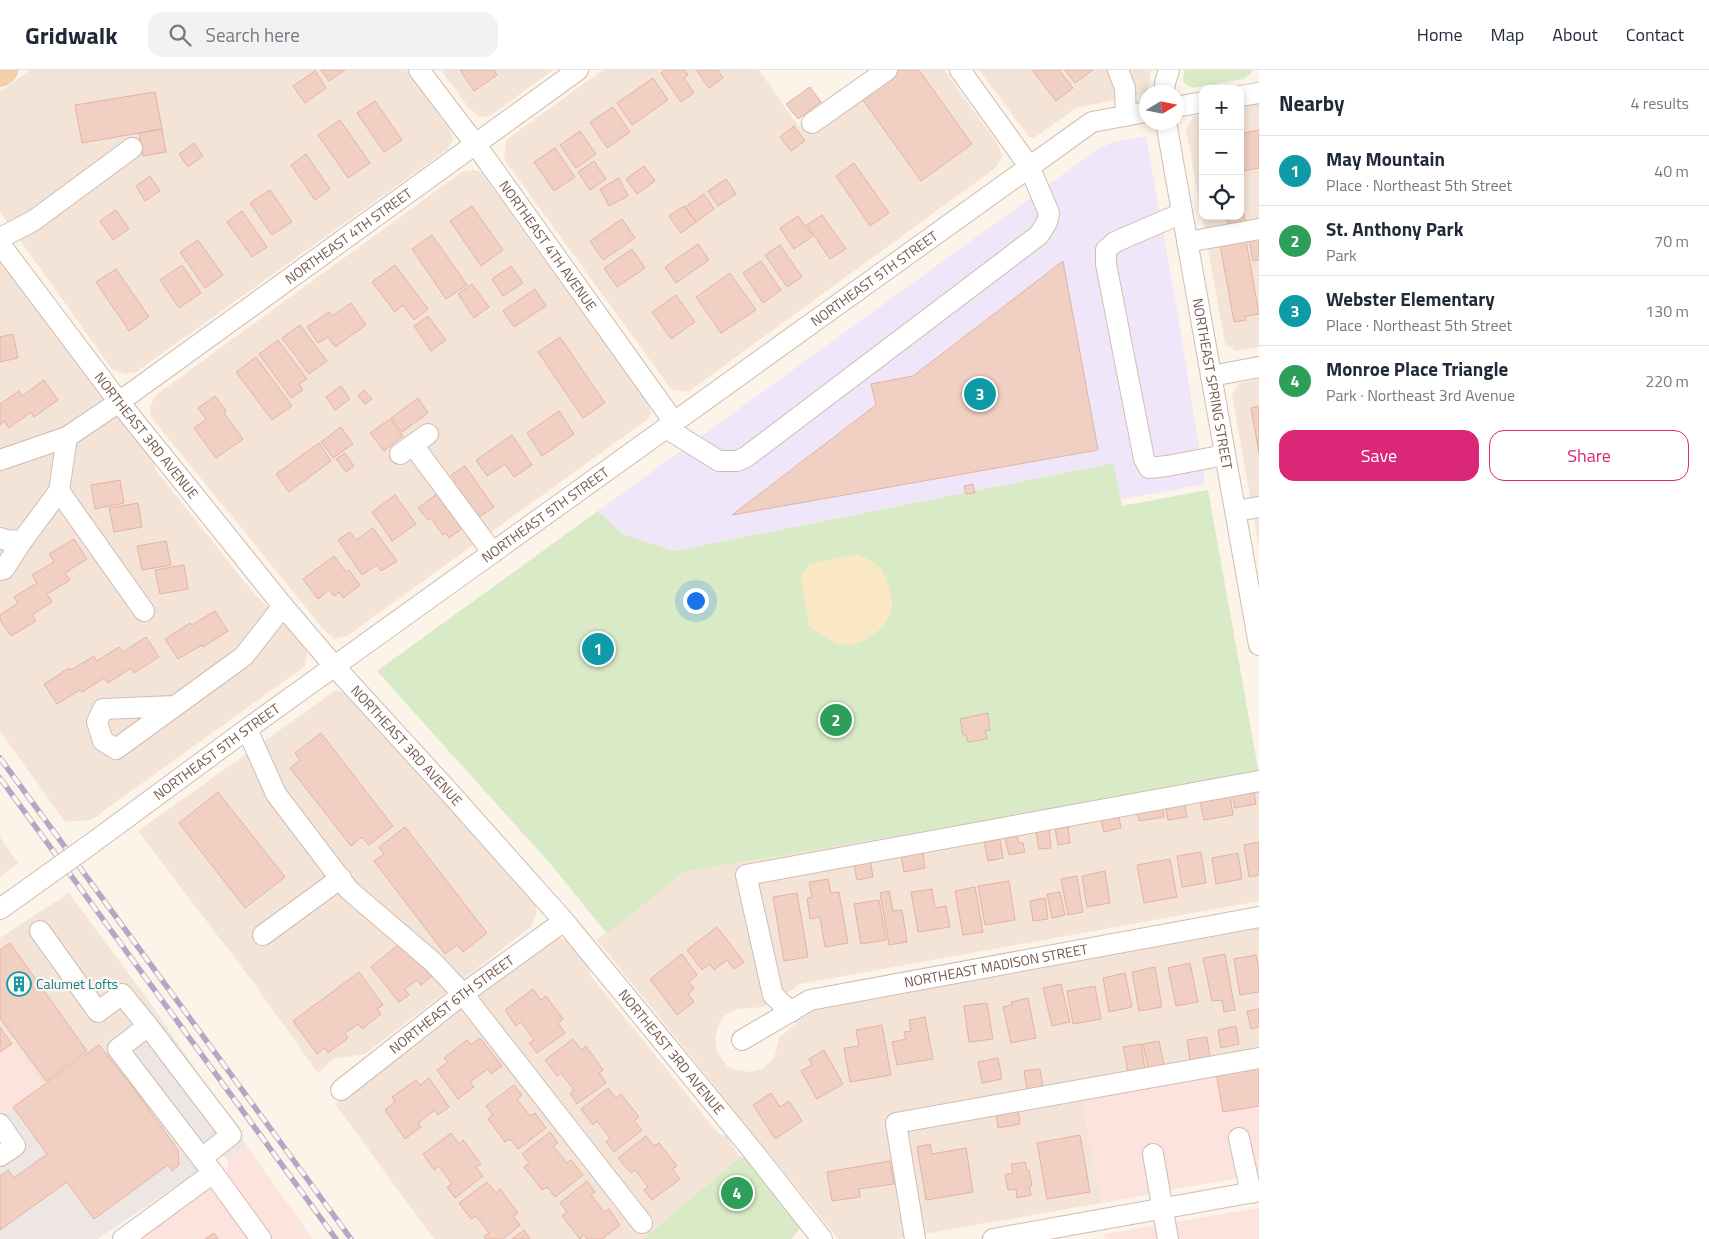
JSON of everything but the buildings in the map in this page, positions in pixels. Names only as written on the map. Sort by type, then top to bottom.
[{"type":"main road","points":[[0,73],[4,70]]},
{"type":"street","name":"NORTHEAST 4TH AVENUE","points":[[419,70],[476,145],[670,425]]},
{"type":"street","name":"NORTHEAST 4TH STREET","points":[[0,460],[67,437],[119,402],[578,70]]},
{"type":"street","points":[[812,123],[887,70]]},
{"type":"street","points":[[670,425],[719,461],[737,461],[746,457],[1040,235],[1047,222],[1049,213],[1029,166],[960,70]]},
{"type":"street","points":[[1118,70],[1125,88],[1126,116],[1139,113]]},
{"type":"street","points":[[1165,85],[1169,70]]},
{"type":"street","points":[[1244,95],[1259,92]]},
{"type":"street","points":[[1184,106],[1199,103]]},
{"type":"street","name":"NORTHEAST 5TH STREET","points":[[0,909],[1029,166],[1092,122],[1126,116]]},
{"type":"street","name":"NORTHEAST SPRING STREET","points":[[1167,130],[1259,644]]},
{"type":"street","points":[[0,238],[33,221],[132,148]]},
{"type":"street","points":[[1182,213],[1115,242],[1106,250],[1106,264],[1144,459],[1149,468],[1225,455]]},
{"type":"street","points":[[1187,242],[1259,229]]},
{"type":"street","name":"NORTHEAST 3RD AVENUE","points":[[0,244],[119,402],[283,606],[335,667],[564,921],[822,1239]]},
{"type":"street","points":[[1211,376],[1259,367]]},
{"type":"street","points":[[0,570],[4,568],[59,491],[67,437]]},
{"type":"street","points":[[413,444],[493,553]]},
{"type":"street","points":[[59,491],[144,611]]},
{"type":"street","points":[[1235,511],[1259,506]]},
{"type":"street","points":[[0,538],[22,541]]},
{"type":"street","points":[[175,706],[244,656],[283,606]]},
{"type":"street","points":[[247,729],[276,794],[350,890],[433,962],[463,994],[642,1223]]},
{"type":"street","points":[[790,1012],[773,995],[746,875],[1259,781]]},
{"type":"street","points":[[263,935],[341,878]]},
{"type":"street","name":"NORTHEAST MADISON STREET","points":[[742,1040],[810,1000],[1259,917]]},
{"type":"street","name":"NORTHEAST 6TH STREET","points":[[341,1090],[463,994],[564,921]]},
{"type":"street","points":[[40,931],[98,1012],[122,994],[231,1135],[207,1165],[123,1239]]},
{"type":"street","points":[[148,1026],[118,1049],[261,1239]]},
{"type":"street","points":[[915,1239],[896,1123],[1259,1058]]},
{"type":"street","points":[[0,1124],[15,1146],[0,1156]]},
{"type":"street","points":[[993,1239],[1047,1234],[1163,1208],[1255,1192],[1239,1138]]},
{"type":"street","points":[[1153,1154],[1168,1239]]},
{"type":"shaded area","points":[[30,70],[406,70],[449,129],[453,139],[448,149],[136,372],[125,374],[112,369],[0,212],[0,92]]},
{"type":"shaded area","points":[[441,70],[553,70],[490,116],[479,117],[469,108]]},
{"type":"shaded area","points":[[603,70],[759,70],[799,127],[875,70],[944,70],[997,143],[1003,156],[994,169],[688,392],[671,389],[504,159],[506,140]]},
{"type":"shaded area","points":[[979,70],[1151,70],[1149,85],[1139,85],[1139,95],[1076,108],[1034,138],[1029,137]]},
{"type":"shaded area","points":[[1259,104],[1259,347],[1236,351],[1225,343],[1203,220],[1244,220],[1244,106]]},
{"type":"shaded area","points":[[1199,115],[1199,200],[1186,128],[1194,116]]},
{"type":"shaded area","points":[[1146,136],[1205,484],[1121,499],[1114,463],[674,551],[622,534],[598,511],[1098,149],[1111,143]]},
{"type":"shaded area","points":[[473,170],[481,172],[649,405],[651,413],[648,419],[347,636],[334,639],[325,631],[151,417],[150,406],[156,395],[462,172]]},
{"type":"shaded area","points":[[0,256],[153,458],[155,469],[255,595],[287,623],[305,644],[307,653],[305,666],[91,820],[65,822],[0,731]]},
{"type":"shaded area","points":[[1259,379],[1259,547],[1232,395],[1240,383]]},
{"type":"shaded area","points":[[336,690],[348,695],[534,901],[537,911],[531,927],[365,1054],[333,1059],[318,1073],[250,978],[138,831]]},
{"type":"shaded area","points":[[1259,774],[1259,901],[800,984],[770,1005],[736,1009],[720,1021],[715,1038],[717,1052],[727,1066],[736,1070],[751,1072],[762,1069],[774,1058],[779,1038],[811,1010],[1259,928],[1259,1054],[1080,1086],[1101,1203],[896,1239],[838,1239],[597,940],[684,872]]},
{"type":"shaded area","points":[[0,837],[18,863],[0,877]]},
{"type":"shaded area","points":[[69,893],[153,1007],[43,1086],[0,1025],[0,938]]},
{"type":"shaded area","points":[[560,938],[574,943],[590,965],[590,975],[718,1133],[726,1136],[740,1157],[643,1239],[434,1239],[335,1104],[546,946]]},
{"type":"shaded area","points":[[153,1007],[246,1145],[228,1160],[223,1155],[97,1239],[0,1239],[0,1158],[17,1146],[0,1116]]},
{"type":"shaded area","points":[[0,1025],[43,1086],[0,1116]]},
{"type":"shaded area","points":[[1259,1054],[1259,1174],[1101,1203],[1080,1086]]},
{"type":"shaded area","points":[[246,1145],[313,1239],[136,1239],[227,1175],[228,1160]]},
{"type":"shaded area","points":[[1259,1208],[1259,1239],[1105,1239],[1104,1234]]},
{"type":"green space","points":[[1185,70],[1252,70],[1244,79],[1199,85],[1199,87],[1192,88],[1184,83],[1183,76]]},
{"type":"green space","points":[[1114,463],[1122,506],[1208,490],[1259,774],[684,872],[607,934],[554,868],[377,671],[598,511],[622,534],[674,551]]},
{"type":"green space","points":[[740,1157],[750,1159],[802,1226],[791,1239],[643,1239]]},
{"type":"sand","points":[[858,554],[881,569],[889,588],[892,609],[885,624],[871,636],[847,645],[839,644],[827,639],[809,626],[800,576],[810,564]]},
{"type":"railway","points":[[0,758],[351,1239]]},
{"type":"railway","points":[[0,778],[336,1239]]},
{"type":"place","name":"Webster Elementary","points":[[980,394]]},
{"type":"place","name":"May Mountain","points":[[598,649]]},
{"type":"place","name":"St. Anthony Park","points":[[836,720]]},
{"type":"place","name":"Calumet Lofts","points":[[19,984]]},
{"type":"place","name":"Monroe Place Triangle","points":[[737,1193]]}]
